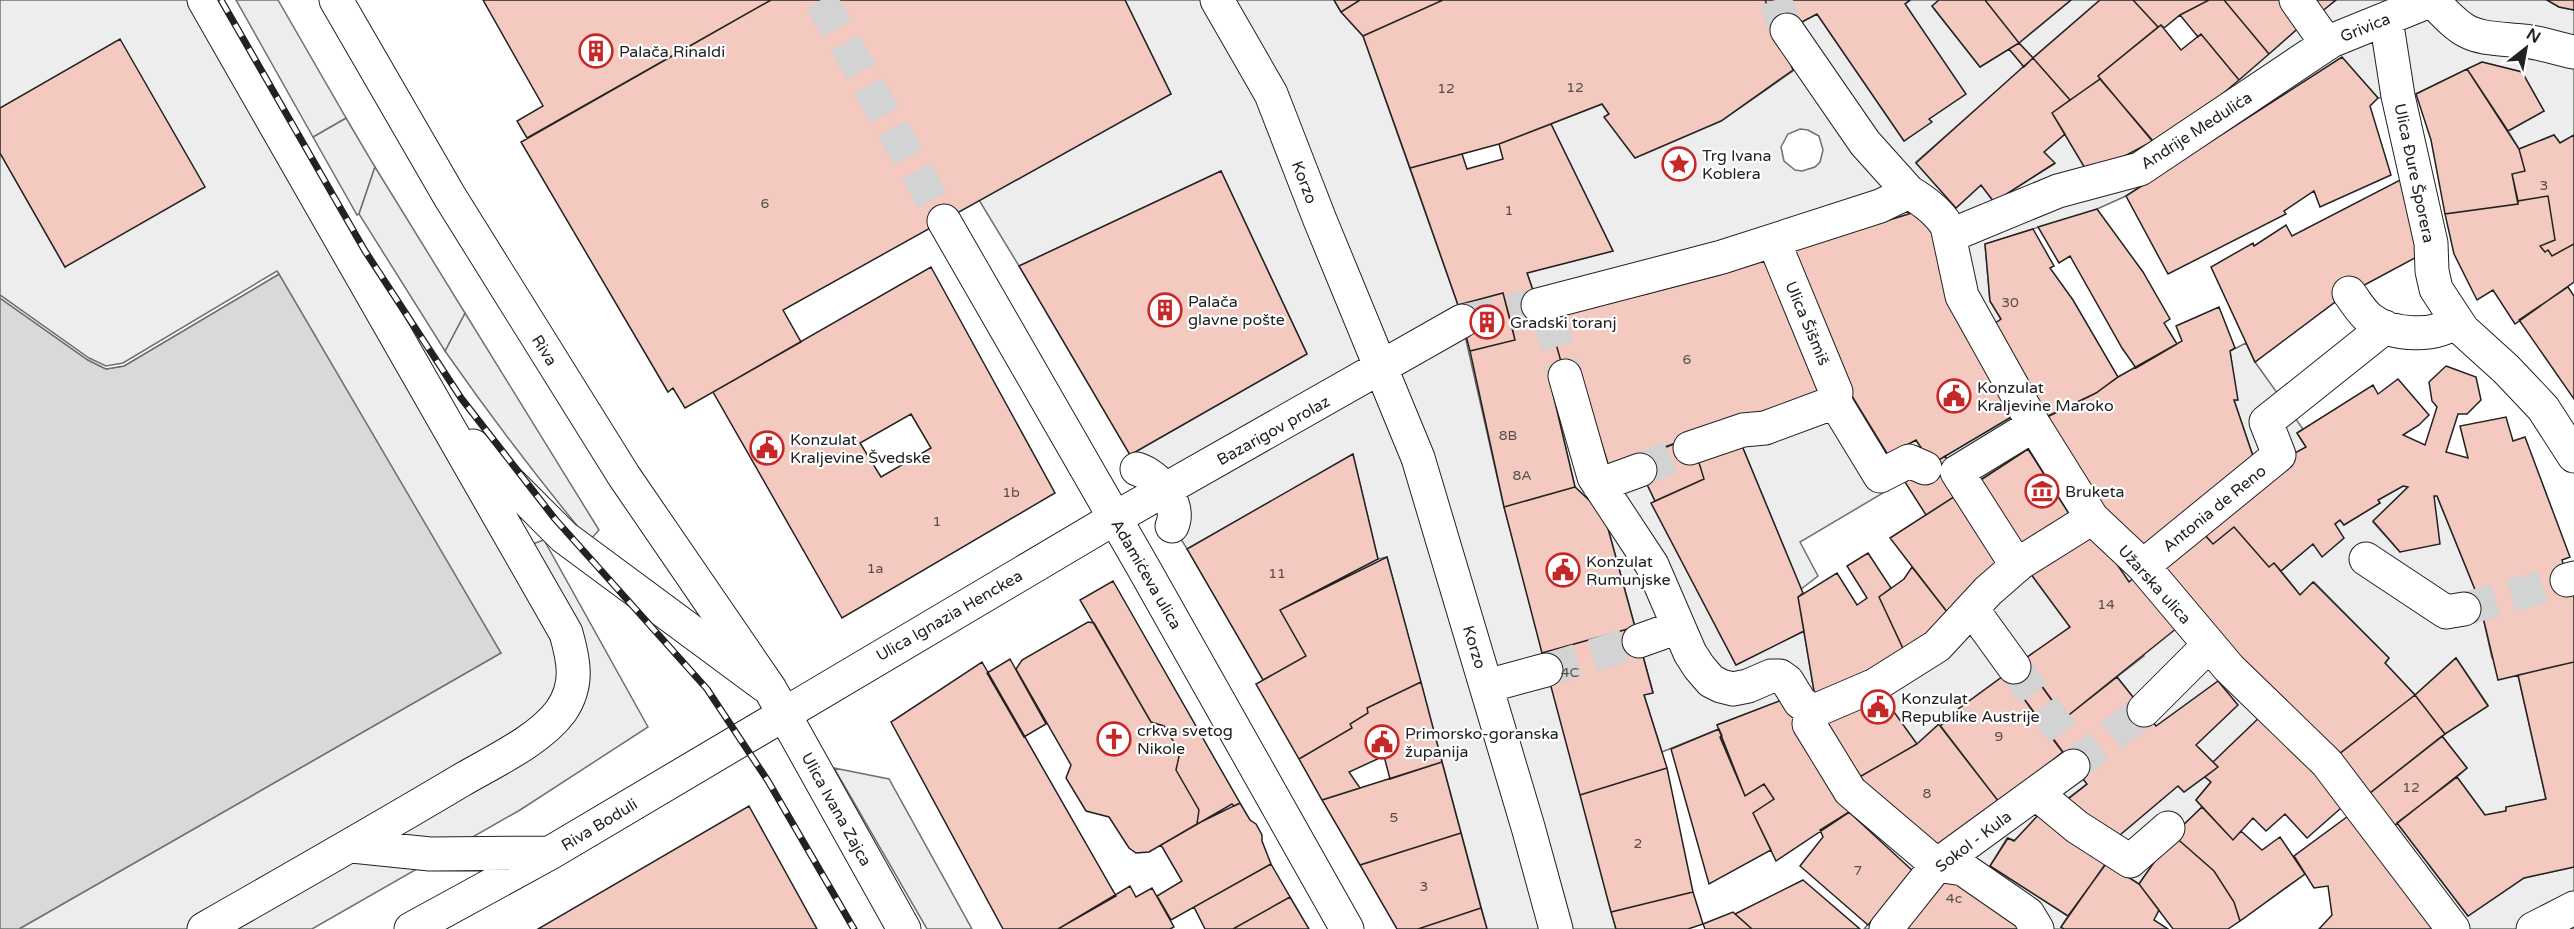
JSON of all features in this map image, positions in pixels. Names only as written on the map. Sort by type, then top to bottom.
[{"type":"street","points":[[204,0],[566,633],[574,662],[574,685],[561,711],[533,737],[352,846],[204,929]]},
{"type":"street","name":"Riva","points":[[336,0],[450,197],[624,477],[777,701]]},
{"type":"street","name":"Korzo","points":[[1218,0],[1271,94],[1418,458],[1556,929]]},
{"type":"street","points":[[2296,0],[2329,42]]},
{"type":"street","points":[[2432,0],[2453,23],[2478,38],[2526,41],[2574,52]]},
{"type":"street","name":"Grivica","points":[[2329,42],[2432,0]]},
{"type":"street","name":"Ulica Đure Šporera","points":[[2386,19],[2398,96],[2431,243],[2432,271],[2436,289],[2456,321],[2475,343],[2506,369],[2536,400],[2559,430],[2574,456]]},
{"type":"street","points":[[1544,308],[1722,257],[1915,196],[1864,142],[1787,30]]},
{"type":"street","name":"Andrije Medulića","points":[[1949,236],[2058,190],[2140,168],[2329,42]]},
{"type":"street","name":"Užarska ulica","points":[[1915,196],[1941,217],[1947,226],[1962,296],[2034,425],[2092,518],[2143,566],[2229,668],[2327,763],[2453,929]]},
{"type":"street","name":"Adamićeva ulica","points":[[944,221],[1347,929]]},
{"type":"street","name":"Ulica Šišmiš","points":[[1779,255],[1836,397],[1880,476],[1909,461],[1944,468]]},
{"type":"street","points":[[2349,293],[2372,321],[2399,331],[2441,330],[2456,321]]},
{"type":"street","points":[[1381,369],[1462,321]]},
{"type":"street","name":"Antonia de Reno","points":[[2143,566],[2279,455],[2266,422],[2385,327]]},
{"type":"street","name":"Bazarigov prolaz","points":[[1114,518],[1381,369]]},
{"type":"street","points":[[1565,376],[1594,477],[1652,566],[1690,653],[1711,681],[1720,686],[1733,689],[1748,686],[1771,676],[1780,676],[1787,681],[1800,702],[1811,710],[1819,709],[1875,685],[1937,646],[1988,591],[2019,565],[2092,518]]},
{"type":"street","points":[[431,397],[480,454],[564,537],[777,701]]},
{"type":"street","points":[[1690,448],[1743,430],[1766,428],[1836,397]]},
{"type":"street","points":[[2019,565],[1944,468],[2034,425]]},
{"type":"street","points":[[1137,469],[1148,472],[1164,491],[1174,508],[1172,526]]},
{"type":"street","points":[[1599,485],[1640,470]]},
{"type":"street","name":"Ulica Ignazia Henckea","points":[[777,701],[1114,518]]},
{"type":"street","points":[[2366,559],[2446,612],[2464,609]]},
{"type":"street","points":[[1972,609],[2014,667]]},
{"type":"street","points":[[1639,641],[1678,627]]},
{"type":"street","points":[[2144,710],[2209,645]]},
{"type":"street","points":[[1486,686],[1546,670]]},
{"type":"street","name":"Riva Boduli","points":[[424,926],[550,853],[777,701]]},
{"type":"street","name":"Ulica Ivana Zajca","points":[[777,701],[904,929]]},
{"type":"street","points":[[1811,710],[1809,724],[1850,791],[1937,865],[1964,869],[2028,914],[2037,929]]},
{"type":"street","name":"Sokol - Kula","points":[[1886,929],[1937,865],[2073,766]]},
{"type":"street","points":[[2037,794],[2077,826],[2130,861],[2168,828]]},
{"type":"street","points":[[352,846],[430,854],[550,853]]},
{"type":"street","points":[[2533,929],[2574,908]]},
{"type":"shaded area","points":[[0,0],[204,0],[518,549],[544,540],[648,727],[520,810],[312,929],[19,929],[501,653],[124,366],[106,369],[88,360],[0,298],[0,153],[65,267],[120,40],[0,108]]},
{"type":"shaded area","points":[[236,0],[278,0],[346,118],[313,137]]},
{"type":"shaded area","points":[[1125,0],[1334,0],[1341,12],[1363,36],[1458,305],[1504,507],[1616,929],[1487,929],[1387,557],[1378,559],[1353,455],[1187,549],[1130,455],[1307,354],[1221,171],[1019,266],[979,200],[1171,94]]},
{"type":"shaded area","points":[[1911,0],[1939,0],[1932,6],[1980,67],[2009,49],[2024,67],[1916,162],[1956,208],[1981,185],[1994,202],[2054,164],[2044,152],[2065,134],[2153,141],[2159,147],[2304,23],[2336,0],[2547,0],[2559,7],[2574,10],[2574,135],[2560,143],[2554,135],[2519,149],[2508,131],[2544,111],[2522,72],[2482,62],[2416,94],[2378,98],[2342,58],[2126,196],[2097,209],[1985,244],[1990,301],[2001,319],[2046,417],[2256,465],[2234,400],[2237,400],[2230,351],[2246,343],[2255,362],[2303,429],[2297,433],[2306,447],[2202,530],[2397,823],[2468,916],[2524,878],[2574,867],[2574,929],[2435,929],[2356,814],[2213,762],[2156,726],[2117,677],[2144,656],[2129,582],[2093,529],[2028,570],[2070,627],[1946,718],[1947,721],[1939,724],[1917,744],[1945,844],[2063,752],[2087,784],[2067,799],[2178,786],[2184,792],[2205,777],[2211,782],[2196,800],[2202,807],[2173,835],[2139,884],[2106,863],[2007,838],[1990,866],[2068,916],[2061,927],[2064,929],[1864,929],[1914,873],[1849,812],[1787,698],[1717,725],[1719,729],[1662,752],[1644,695],[1653,692],[1604,514],[1575,487],[1550,381],[1579,372],[1609,467],[1635,459],[1655,501],[1652,503],[1736,665],[1804,631],[1815,697],[1935,636],[2028,449],[1966,489],[1945,456],[2013,416],[1962,330],[1939,268],[1912,213],[1719,275],[1646,294],[1542,316],[1527,273],[1613,251],[1551,124],[1602,104],[1609,114],[1605,117],[1721,121],[1793,71],[1779,34],[1817,14],[1904,141],[1931,122],[1929,119],[1965,94],[1905,4]],"holes":[[[1800,129],[1808,130],[1819,136],[1823,150],[1820,162],[1815,167],[1802,171],[1795,170],[1784,161],[1781,147],[1788,134]]]},
{"type":"shaded area","points":[[2071,0],[2100,0],[2033,58],[2019,43]]},
{"type":"shaded area","points":[[346,118],[375,167],[357,215],[313,137]]},
{"type":"shaded area","points":[[375,167],[465,313],[445,351],[359,214]]},
{"type":"shaded area","points":[[279,274],[501,653],[19,929],[0,929],[0,298],[88,360],[106,369],[124,366]]},
{"type":"shaded area","points":[[465,313],[599,530],[591,539],[584,534],[530,467],[445,351]]},
{"type":"shaded area","points":[[1847,388],[1888,455],[1916,440],[1932,464],[1800,542],[1818,576],[1801,589],[1740,441]]},
{"type":"shaded area","points":[[2403,486],[2408,487],[2373,522],[2400,552],[2434,496],[2437,496],[2476,592],[2462,599],[2483,617],[2492,658],[2518,675],[2546,799],[2506,807],[2506,811],[2485,815],[2457,777],[2467,768],[2442,736],[2488,705],[2456,658],[2415,695],[2385,663],[2389,658],[2314,582],[2300,595],[2281,571],[2340,520],[2344,525],[2380,503],[2378,500]]},
{"type":"shaded area","points":[[834,768],[889,779],[972,929],[927,929]]},
{"type":"pier","points":[[277,271],[279,274],[124,366],[106,369],[88,360],[0,298],[0,295],[89,358],[106,366],[123,363]]},
{"type":"building","name":"Palača Rinaldi","points":[[483,0],[771,0],[527,138],[517,121],[543,106]]},
{"type":"building","points":[[771,0],[1125,0],[1171,94],[783,310],[801,342],[685,408],[673,388],[668,392],[521,142]]},
{"type":"building","points":[[1334,0],[1360,0],[1341,12]]},
{"type":"building","points":[[1360,0],[1443,0],[1363,36],[1341,12]]},
{"type":"building","points":[[1443,0],[1765,0],[1793,70],[1721,121],[1635,158],[1604,117],[1609,114],[1602,104],[1499,144],[1410,168],[1363,36]]},
{"type":"building","points":[[1765,0],[1910,0],[1905,4],[1966,94],[1929,119],[1932,122],[1904,141],[1817,14],[1779,34]]},
{"type":"building","points":[[1939,0],[1985,0],[2019,43],[1980,67],[1932,6]]},
{"type":"building","points":[[1985,0],[2071,0],[2019,43]]},
{"type":"building","points":[[2100,0],[2133,0],[2158,27],[2098,76],[2100,79],[2070,100],[2033,58]]},
{"type":"building","points":[[2133,0],[2209,0],[2180,15],[2164,28],[2161,25],[2158,27]]},
{"type":"building","points":[[2209,0],[2224,0],[2269,54],[2239,80],[2201,34],[2198,37],[2180,15]]},
{"type":"building","points":[[2224,0],[2286,0],[2304,23],[2269,54]]},
{"type":"building","points":[[2303,0],[2336,0],[2315,17]]},
{"type":"building","points":[[2547,0],[2574,0],[2574,10],[2559,7]]},
{"type":"building","points":[[2161,25],[2181,50],[2201,34],[2239,80],[2158,148],[2098,76]]},
{"type":"building","points":[[120,39],[205,187],[65,267],[0,153],[0,108]]},
{"type":"building","points":[[2019,43],[2033,58],[2024,67],[2009,49]]},
{"type":"building","points":[[2342,57],[2378,98],[2370,106],[2391,175],[2320,207],[2314,191],[2284,211],[2286,214],[2168,274],[2126,196]]},
{"type":"building","points":[[2033,58],[2070,100],[2052,113],[2065,134],[2044,152],[2055,163],[1994,202],[1981,185],[1956,208],[1916,163]]},
{"type":"building","points":[[2482,62],[2522,72],[2544,111],[2508,131],[2467,69]]},
{"type":"building","points":[[2467,69],[2519,149],[2525,171],[2512,174],[2518,204],[2445,214],[2431,140],[2416,94]]},
{"type":"building","points":[[2100,79],[2153,141],[2089,175],[2052,113]]},
{"type":"building","points":[[1551,124],[1613,251],[1527,273],[1542,316],[1511,323],[1503,293],[1458,305],[1410,168],[1462,154],[1467,169],[1503,159],[1499,144]]},
{"type":"building","points":[[2554,135],[2560,143],[2574,135],[2574,244],[2552,256],[2548,250],[2545,252],[2540,246],[2555,240],[2548,196],[2518,201],[2512,174],[2525,171],[2519,149]]},
{"type":"building","name":"Palača glavne pošte","points":[[1221,171],[1307,354],[1130,455],[1019,266]]},
{"type":"building","points":[[2404,178],[2426,252],[2342,297],[2255,362],[2211,267],[2253,243],[2254,246],[2286,225],[2292,236]]},
{"type":"building","points":[[2548,196],[2555,240],[2540,246],[2545,252],[2548,250],[2552,256],[2574,244],[2574,282],[2515,324],[2493,290],[2477,300],[2454,254],[2445,214],[2518,204],[2518,201]]},
{"type":"building","points":[[2097,209],[2143,272],[2170,319],[2164,323],[2177,344],[2136,368],[2122,348],[2070,256],[2059,263],[2038,227]]},
{"type":"building","points":[[1912,213],[1929,222],[1944,266],[1939,268],[1962,330],[2013,416],[1932,464],[1916,440],[1888,455],[1847,388],[1782,253]]},
{"type":"building","points":[[2033,229],[2054,266],[2050,268],[2073,300],[2118,377],[2096,393],[2046,417],[1994,324],[2001,319],[1990,301],[1985,244]]},
{"type":"building","points":[[1776,256],[1825,396],[1687,439],[1609,467],[1579,372],[1565,376],[1548,315],[1646,294],[1719,275]]},
{"type":"building","points":[[931,267],[1055,493],[842,618],[713,392]],"holes":[[[911,414],[931,448],[881,477],[860,443]]]},
{"type":"building","points":[[2568,287],[2574,296],[2574,399],[2519,320]]},
{"type":"building","name":"Gradski toranj","points":[[1503,293],[1515,340],[1470,351],[1458,305]]},
{"type":"building","points":[[2219,307],[2235,348],[2230,351],[2238,400],[2234,400],[2256,465],[2149,555],[2081,490],[2043,419],[2096,393],[2118,377],[2182,341],[2176,326]]},
{"type":"building","points":[[1548,315],[1565,376],[1550,381],[1575,487],[1504,507],[1470,351],[1515,340],[1511,323]]},
{"type":"building","points":[[2446,366],[2476,377],[2481,400],[2467,414],[2458,414],[2446,452],[2468,458],[2460,426],[2506,417],[2513,441],[2525,437],[2570,557],[2562,560],[2571,594],[2574,593],[2574,662],[2498,680],[2483,617],[2467,620],[2461,599],[2476,592],[2437,496],[2434,496],[2440,544],[2400,552],[2373,521],[2408,487],[2403,486],[2378,500],[2380,503],[2344,525],[2340,520],[2335,524],[2344,538],[2322,557],[2313,544],[2281,571],[2274,563],[2269,567],[2234,527],[2213,544],[2201,531],[2291,455],[2306,447],[2297,433],[2373,385],[2378,394],[2398,379],[2429,415],[2419,425],[2403,435],[2425,445],[2437,407],[2432,401],[2429,382]]},
{"type":"building","points":[[1687,439],[1697,456],[1704,479],[1655,501],[1635,459]]},
{"type":"building","points":[[1740,441],[1803,593],[1798,597],[1804,631],[1736,665],[1651,503],[1704,479],[1697,456]]},
{"type":"building","points":[[2028,449],[2071,517],[2013,554],[1970,487]]},
{"type":"building","points":[[1353,454],[1378,559],[1280,610],[1306,656],[1263,680],[1187,549]]},
{"type":"building","points":[[1945,456],[1966,489],[1926,515],[1905,482]]},
{"type":"building","points":[[1575,487],[1604,514],[1635,627],[1542,653],[1504,507]]},
{"type":"building","points":[[1966,489],[2009,557],[1951,617],[1890,538]]},
{"type":"building","points":[[2234,527],[2269,567],[2274,563],[2300,595],[2313,582],[2389,658],[2385,663],[2415,695],[2334,758],[2154,567],[2205,535],[2213,544]]},
{"type":"building","points":[[2093,529],[2129,582],[2136,576],[2177,628],[2065,718],[2023,660],[2070,627],[2028,570]]},
{"type":"building","points":[[1868,553],[1891,588],[1879,597],[1906,655],[1815,697],[1798,597],[1837,573],[1857,605],[1867,598],[1847,566]]},
{"type":"building","points":[[1387,557],[1421,682],[1367,708],[1368,713],[1350,724],[1352,728],[1299,759],[1256,684],[1306,656],[1280,610]]},
{"type":"building","points":[[1912,567],[1951,617],[1906,655],[1879,597],[1904,579]]},
{"type":"building","points":[[1113,581],[1240,803],[1197,824],[1199,810],[1176,770],[1180,752],[1164,726],[1151,722],[1080,600]]},
{"type":"building","name":"crkva svetog Nikole","points":[[1088,622],[1094,623],[1151,722],[1164,726],[1180,752],[1176,770],[1199,810],[1197,824],[1149,852],[1136,853],[1129,848],[1109,817],[1086,811],[1066,778],[1071,765],[1016,669],[1022,660]]},
{"type":"building","points":[[1635,627],[1653,693],[1644,695],[1667,768],[1580,795],[1542,653]]},
{"type":"building","points":[[2456,658],[2488,706],[2445,734],[2415,695]]},
{"type":"building","points":[[1010,659],[1046,724],[1024,737],[987,673]]},
{"type":"building","points":[[2023,660],[2063,716],[2045,729],[2006,673]]},
{"type":"building","points":[[982,662],[1116,896],[1058,929],[1003,929],[891,722]]},
{"type":"building","points":[[2574,662],[2574,867],[2524,878],[2468,916],[2397,823],[2457,777],[2485,815],[2506,811],[2506,807],[2546,799],[2518,675]]},
{"type":"building","points":[[2006,674],[2063,752],[1999,802],[1940,726],[1947,721],[1946,718]]},
{"type":"building","points":[[2117,677],[2156,726],[2218,681],[2238,705],[2196,745],[2218,767],[2184,792],[2178,786],[2114,840],[2067,800],[2087,784],[2045,729],[2063,716],[2065,718]]},
{"type":"building","name":"Primorsko-goranska županija","points":[[1421,682],[1442,762],[1390,779],[1384,756],[1349,772],[1360,788],[1322,800],[1299,759],[1352,728],[1350,724],[1368,713],[1367,708]]},
{"type":"building","points":[[1879,691],[1917,744],[1849,783],[1813,725]]},
{"type":"building","points":[[2415,695],[2445,734],[2365,797],[2334,758]]},
{"type":"building","points":[[1787,698],[1857,807],[1776,861],[1753,813],[1774,799],[1764,784],[1745,796],[1717,725]]},
{"type":"building","points":[[2264,713],[2349,801],[2307,838],[2285,814],[2266,831],[2253,818],[2233,840],[2196,800],[2211,782],[2205,777],[2218,767],[2213,762]]},
{"type":"building","points":[[1939,724],[1999,802],[1939,847],[1849,783],[1917,744]]},
{"type":"building","points":[[1719,729],[1722,736],[1720,737],[1745,796],[1764,784],[1774,799],[1753,813],[1771,850],[1709,884],[1671,749]]},
{"type":"building","points":[[2442,736],[2467,768],[2390,829],[2365,797]]},
{"type":"building","points":[[1442,762],[1461,833],[1360,865],[1322,800]]},
{"type":"building","points":[[1667,768],[1693,892],[1611,912],[1580,795]]},
{"type":"building","points":[[1240,803],[1262,835],[1271,864],[1171,920],[1157,896],[1182,881],[1161,845],[1232,804],[1234,806]]},
{"type":"building","points":[[749,806],[817,929],[538,929]]},
{"type":"building","points":[[2202,807],[2233,840],[2241,831],[2262,850],[2280,837],[2305,874],[2240,921],[2234,902],[2214,871],[2173,835]]},
{"type":"building","points":[[2042,811],[2111,857],[2068,916],[1990,866],[2008,838],[2014,841]]},
{"type":"building","points":[[2355,811],[2435,929],[2319,929],[2332,915],[2328,886],[2314,888],[2294,856]]},
{"type":"building","points":[[1849,812],[1915,873],[1868,925],[1800,866],[1823,837],[1820,830]]},
{"type":"building","points":[[1461,833],[1481,908],[1418,929],[1397,929],[1360,865]]},
{"type":"building","points":[[2173,835],[2214,871],[2234,902],[2240,921],[2228,929],[2173,929],[2139,884]]},
{"type":"building","points":[[2106,863],[2139,884],[2159,910],[2154,920],[2168,929],[2064,929],[2061,927]]},
{"type":"building","points":[[1271,864],[1290,897],[1233,929],[1205,929],[1194,907]]},
{"type":"building","points":[[1944,872],[2020,924],[2017,929],[1905,929]]},
{"type":"building","points":[[1803,880],[1860,929],[1752,929],[1735,914]]},
{"type":"building","points":[[1130,886],[1136,897],[1152,888],[1174,927],[1170,929],[1058,929]]},
{"type":"building","points":[[1693,892],[1703,924],[1688,929],[1616,929],[1611,912]]},
{"type":"building","points":[[1290,897],[1309,929],[1233,929]]},
{"type":"building","points":[[1481,908],[1487,929],[1418,929]]},
{"type":"building","points":[[1733,912],[1752,929],[1705,929],[1703,924]]},
{"type":"tunnel","points":[[821,0],[944,221]]},
{"type":"tunnel","points":[[1775,0],[1786,28]]},
{"type":"tunnel","points":[[1462,321],[1538,305]]},
{"type":"tunnel","points":[[1548,315],[1565,376]]},
{"type":"tunnel","points":[[1640,470],[1690,448]]},
{"type":"tunnel","points":[[2464,609],[2567,580]]},
{"type":"tunnel","points":[[1546,670],[1639,641]]},
{"type":"tunnel","points":[[2014,667],[2082,759]]},
{"type":"tunnel","points":[[2073,766],[2144,710]]},
{"type":"railway","points":[[221,0],[365,251],[461,398],[555,519],[707,689],[768,781],[854,929]]},
{"type":"place","name":"Palača Rinaldi","points":[[596,51]]},
{"type":"place","name":"Trg Ivana Koblera","points":[[1679,164]]},
{"type":"place","name":"Palača glavne pošte","points":[[1165,310]]},
{"type":"place","name":"Gradski toranj","points":[[1487,322]]},
{"type":"place","name":"Konzulat Kraljevine Maroko","points":[[1954,396]]},
{"type":"place","name":"Konzulat Kraljevine Švedske","points":[[767,448]]},
{"type":"place","name":"Bruketa","points":[[2042,491]]},
{"type":"place","name":"Konzulat Rumunjske","points":[[1563,570]]},
{"type":"place","name":"Konzulat Republike Austrije","points":[[1878,707]]},
{"type":"place","name":"crkva svetog Nikole","points":[[1114,739]]},
{"type":"place","name":"Primorsko-goranska županija","points":[[1382,742]]}]
